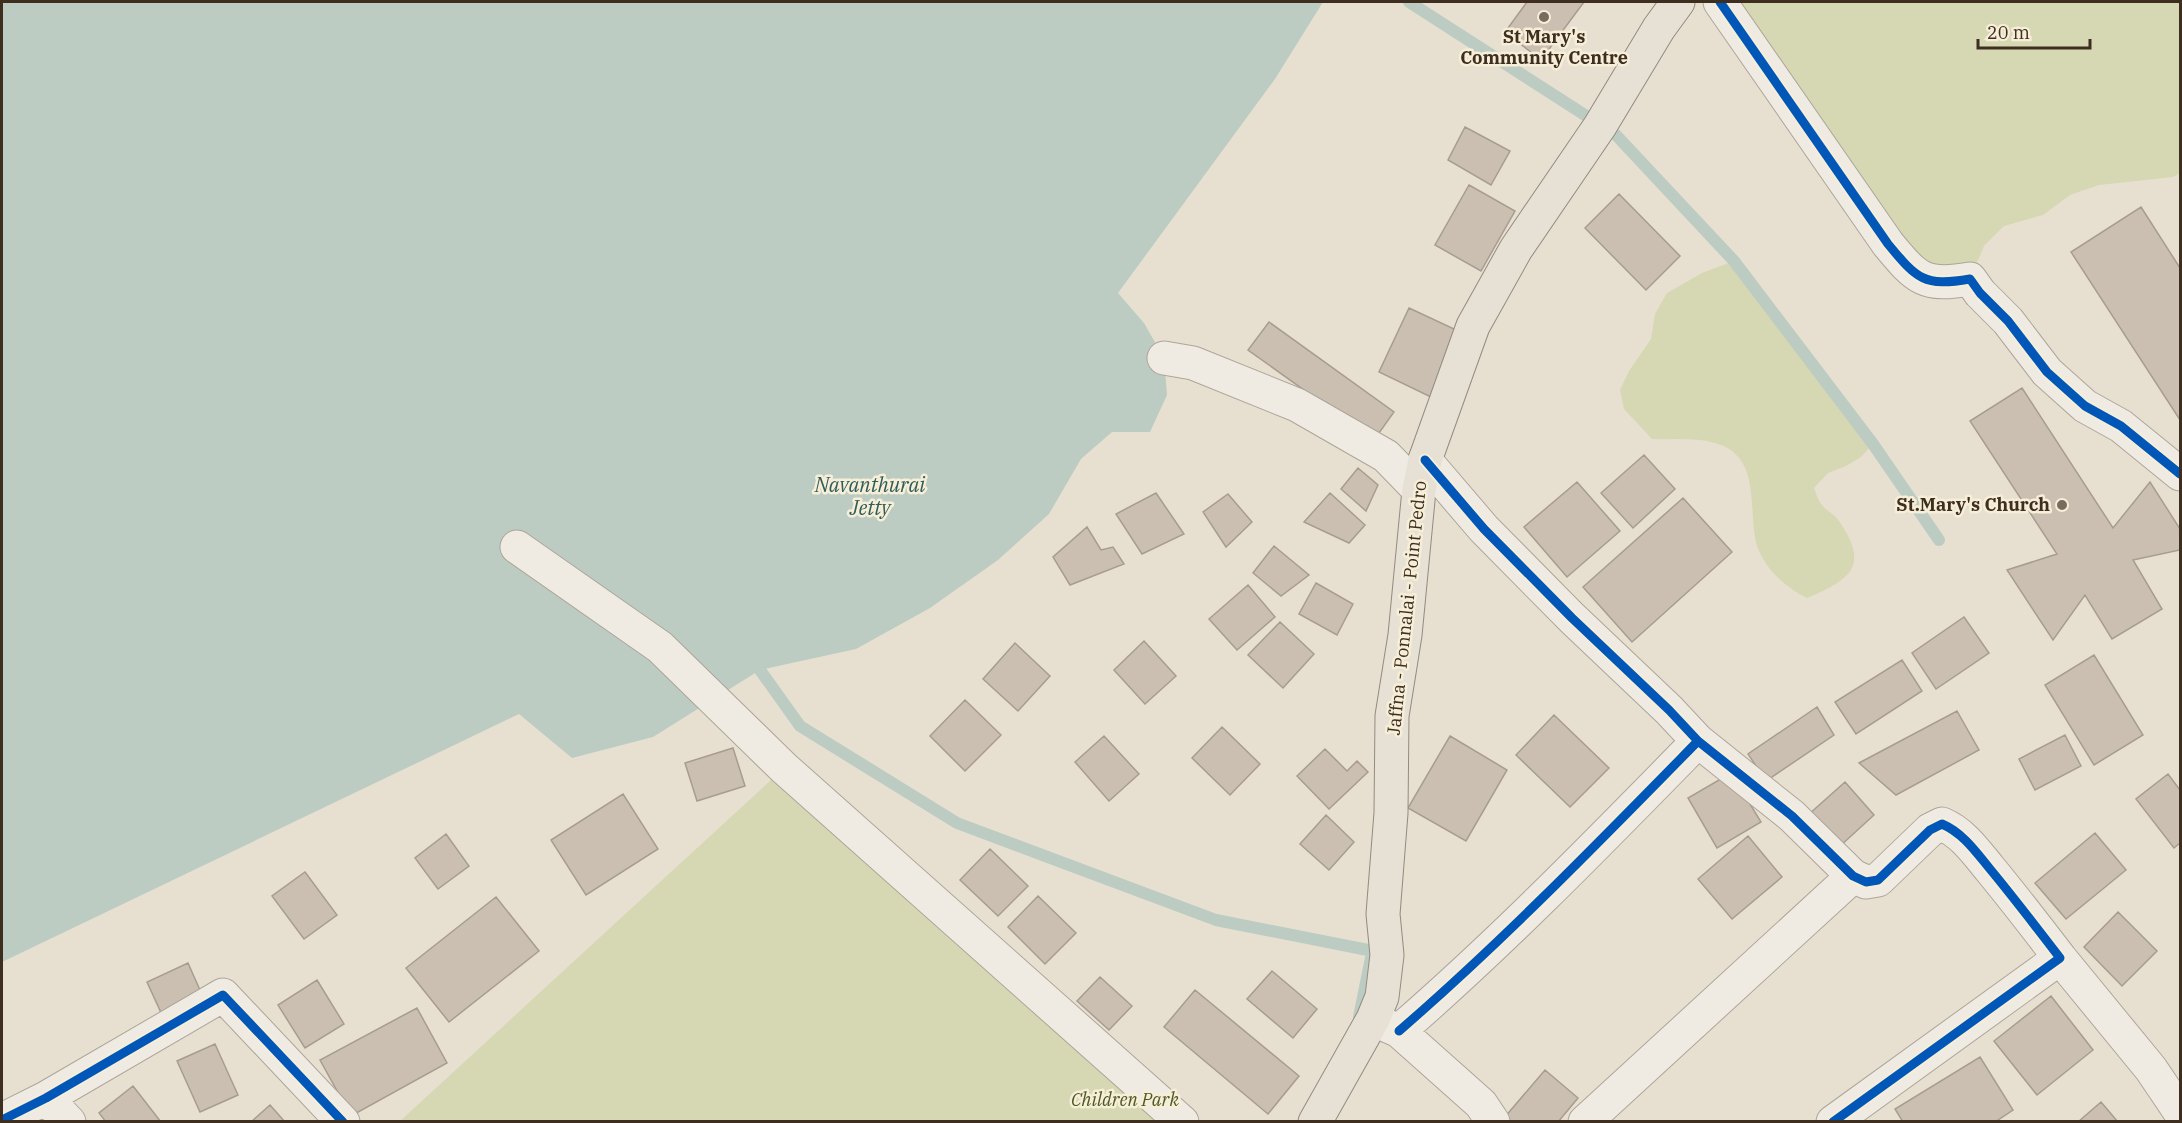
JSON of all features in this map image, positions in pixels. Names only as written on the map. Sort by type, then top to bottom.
[{"type":"main road","name":"Jaffna - Ponnalai - Point Pedro","points":[[1315,1122],[1386,1025],[1382,997],[1387,956],[1383,914],[1391,813],[1392,716],[1405,635],[1422,475],[1473,326],[1516,249],[1600,126],[1659,28],[1678,2]]},
{"type":"street","points":[[1720,2],[1888,244],[1905,264],[1926,281],[1948,283],[1970,279],[1980,293],[2008,321],[2047,372],[2085,406],[2121,426],[2181,474]]},
{"type":"street","points":[[1164,358],[1193,363],[1297,405],[1422,475],[1484,529],[1698,741],[1792,816],[1852,876],[1866,882],[1878,880],[1930,830],[1942,824],[1953,829],[2008,890],[2060,958],[2151,1069],[2181,1112]]},
{"type":"street","points":[[517,547],[660,647],[784,768],[1182,1122]]},
{"type":"street","points":[[1493,1122],[1481,1104],[1386,1025],[1461,975],[1577,864],[1698,741]]},
{"type":"street","points":[[1585,1122],[1852,876]]},
{"type":"street","points":[[1833,1122],[2060,958]]},
{"type":"street","points":[[2,1120],[46,1098],[223,995],[343,1122]]},
{"type":"street","points":[[46,1098],[69,1122]]},
{"type":"green space","points":[[1720,2],[2180,2],[2180,173],[2173,177],[2099,185],[2070,195],[2043,215],[2004,226],[1984,246],[1970,279],[1926,281]]},
{"type":"green space","points":[[1734,261],[1873,444],[1861,457],[1828,473],[1814,488],[1818,499],[1837,519],[1849,537],[1854,561],[1851,570],[1844,578],[1807,598],[1791,589],[1777,577],[1765,562],[1757,546],[1750,486],[1747,472],[1740,460],[1730,450],[1707,441],[1652,439],[1624,409],[1620,390],[1629,371],[1651,339],[1655,314],[1667,293],[1702,273]]},
{"type":"green space","name":"Children Park","points":[[784,768],[1182,1122],[399,1122]]},
{"type":"water","name":"Navanthurai Jetty","points":[[2,2],[1323,2],[1275,79],[1118,293],[1144,323],[1164,358],[1167,395],[1150,432],[1112,432],[1081,459],[1049,514],[998,560],[930,608],[856,649],[760,670],[653,737],[572,758],[519,714],[2,962]]},
{"type":"building","name":"St Mary's Community Centre","points":[[1527,2],[1584,2],[1541,60],[1505,32]]},
{"type":"building","points":[[1465,127],[1510,151],[1491,185],[1448,160]]},
{"type":"building","points":[[1469,185],[1515,211],[1481,271],[1435,245]]},
{"type":"building","points":[[1619,194],[1680,256],[1646,290],[1585,228]]},
{"type":"building","points":[[2141,207],[2180,268],[2180,420],[2071,252]]},
{"type":"building","points":[[1409,308],[1465,334],[1435,399],[1379,372]]},
{"type":"building","points":[[1269,322],[1394,412],[1374,440],[1248,350]]},
{"type":"building","name":"St.Mary's Church","points":[[2022,388],[2113,528],[2150,482],[2180,529],[2180,550],[2133,560],[2162,609],[2112,639],[2085,595],[2053,640],[2007,570],[2057,554],[1970,421]]},
{"type":"building","points":[[1644,455],[1675,489],[1633,528],[1601,493]]},
{"type":"building","points":[[1358,468],[1378,485],[1366,511],[1341,489]]},
{"type":"building","points":[[1577,482],[1620,531],[1567,577],[1524,527]]},
{"type":"building","points":[[1156,493],[1184,534],[1142,554],[1116,514]]},
{"type":"building","points":[[1330,493],[1365,525],[1349,543],[1304,522]]},
{"type":"building","points":[[1228,494],[1252,522],[1226,547],[1203,512]]},
{"type":"building","points":[[1683,498],[1732,552],[1632,642],[1583,587]]},
{"type":"building","points":[[1087,527],[1101,550],[1113,547],[1124,564],[1070,585],[1053,557]]},
{"type":"building","points":[[1274,546],[1309,575],[1281,596],[1253,573]]},
{"type":"building","points":[[1316,583],[1353,604],[1337,635],[1299,614]]},
{"type":"building","points":[[1248,585],[1275,617],[1237,650],[1209,619]]},
{"type":"building","points":[[1964,617],[1989,653],[1936,689],[1912,653]]},
{"type":"building","points":[[1280,622],[1314,654],[1283,688],[1248,655]]},
{"type":"building","points":[[1144,641],[1176,676],[1145,704],[1114,670]]},
{"type":"building","points":[[1015,643],[1050,676],[1018,711],[983,679]]},
{"type":"building","points":[[2094,655],[2143,735],[2094,765],[2045,685]]},
{"type":"building","points":[[1902,660],[1922,691],[1856,734],[1835,702]]},
{"type":"building","points":[[965,700],[1001,735],[965,771],[930,736]]},
{"type":"building","points":[[1817,707],[1834,735],[1766,781],[1748,754]]},
{"type":"building","points":[[1957,711],[1979,750],[1896,795],[1859,763]]},
{"type":"building","points":[[1554,715],[1609,768],[1570,807],[1516,755]]},
{"type":"building","points":[[1222,727],[1260,764],[1230,795],[1192,758]]},
{"type":"building","points":[[2065,735],[2081,766],[2035,790],[2019,759]]},
{"type":"building","points":[[1104,736],[1139,774],[1109,801],[1075,762]]},
{"type":"building","points":[[1450,736],[1507,770],[1466,841],[1408,808]]},
{"type":"building","points":[[733,748],[745,786],[697,801],[685,763]]},
{"type":"building","points":[[1325,749],[1347,771],[1357,761],[1368,772],[1329,809],[1297,776]]},
{"type":"building","points":[[1731,773],[1761,822],[1717,848],[1688,798]]},
{"type":"building","points":[[2168,774],[2180,790],[2180,843],[2174,848],[2136,799]]},
{"type":"building","points":[[1845,782],[1874,815],[1839,847],[1808,815]]},
{"type":"building","points":[[623,794],[658,849],[586,895],[551,840]]},
{"type":"building","points":[[1326,815],[1354,842],[1329,870],[1300,844]]},
{"type":"building","points":[[2095,833],[2126,870],[2066,919],[2035,883]]},
{"type":"building","points":[[446,834],[469,866],[438,889],[415,858]]},
{"type":"building","points":[[1748,836],[1782,877],[1732,919],[1698,879]]},
{"type":"building","points":[[990,849],[1028,886],[998,916],[960,880]]},
{"type":"building","points":[[305,872],[337,915],[304,939],[272,896]]},
{"type":"building","points":[[1038,896],[1076,933],[1045,964],[1008,927]]},
{"type":"building","points":[[496,897],[539,951],[449,1022],[406,968]]},
{"type":"building","points":[[2118,912],[2157,951],[2122,986],[2084,947]]},
{"type":"building","points":[[188,963],[204,999],[163,1017],[147,982]]},
{"type":"building","points":[[1272,971],[1317,1009],[1293,1038],[1247,999]]},
{"type":"building","points":[[1100,977],[1132,1006],[1109,1030],[1077,1001]]},
{"type":"building","points":[[317,980],[344,1024],[305,1048],[278,1005]]},
{"type":"building","points":[[1195,990],[1299,1076],[1268,1114],[1164,1027]]},
{"type":"building","points":[[2051,996],[2093,1050],[2037,1095],[1994,1041]]},
{"type":"building","points":[[417,1008],[447,1063],[351,1116],[320,1060]]},
{"type":"building","points":[[215,1044],[238,1095],[200,1112],[177,1061]]},
{"type":"building","points":[[1980,1057],[2013,1110],[1995,1122],[1903,1122],[1895,1109]]},
{"type":"building","points":[[1545,1070],[1578,1098],[1558,1122],[1508,1122],[1504,1118]]},
{"type":"building","points":[[133,1086],[161,1122],[106,1122],[99,1113]]},
{"type":"building","points":[[2101,1102],[2118,1122],[2078,1122]]},
{"type":"building","points":[[270,1105],[285,1122],[251,1122]]},
{"type":"waterway","points":[[1409,2],[1616,135],[1734,261],[1873,444],[1939,540]]},
{"type":"waterway","points":[[760,670],[800,726],[957,823],[1216,920],[1378,952]]},
{"type":"waterway","points":[[1359,1017],[1371,958]]},
{"type":"cycle path","points":[[1720,2],[1888,244],[1907,265],[1915,273],[1931,281],[1970,279],[1980,293],[2008,321],[2047,372],[2085,406],[2121,426],[2180,474]]},
{"type":"cycle path","points":[[1425,460],[1484,529],[1698,741],[1792,816],[1853,876],[1866,882],[1878,880],[1930,830],[1942,824],[1956,832],[1974,850],[2060,958],[1833,1122]]},
{"type":"cycle path","points":[[1399,1031],[1514,925],[1698,741]]},
{"type":"cycle path","points":[[2,1120],[46,1098],[223,995],[343,1122]]},
{"type":"place","name":"St Mary's Community Centre","points":[[1544,17]]},
{"type":"place","name":"St.Mary's Church","points":[[2062,505]]}]
